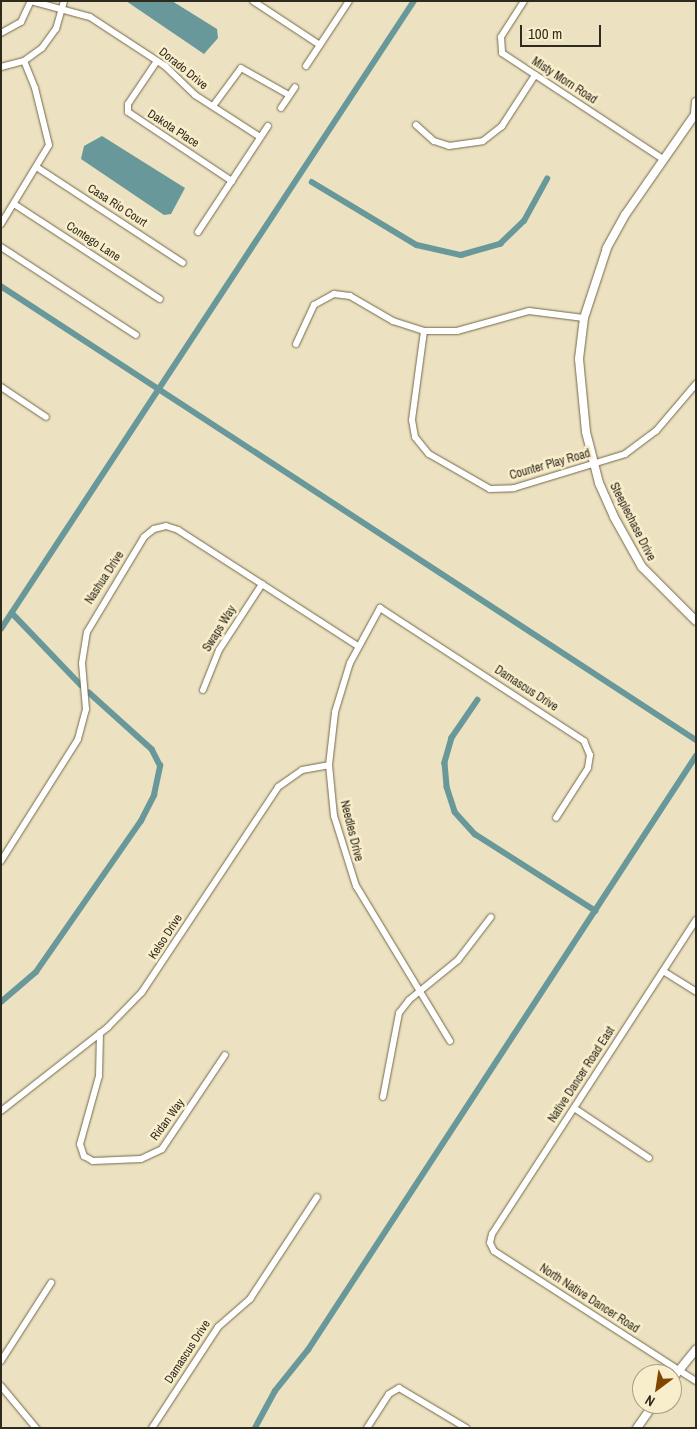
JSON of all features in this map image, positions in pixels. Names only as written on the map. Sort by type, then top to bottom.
[{"type":"street","points":[[1,33],[22,22],[31,1]]},
{"type":"street","name":"Dorado Drive","points":[[31,1],[87,16],[157,61],[213,106],[260,137]]},
{"type":"street","points":[[1,67],[24,61],[48,41],[64,1]]},
{"type":"street","points":[[253,1],[320,45]]},
{"type":"street","points":[[306,66],[349,1]]},
{"type":"street","name":"Misty Morn Road","points":[[524,1],[499,45],[505,56],[664,160]]},
{"type":"street","points":[[1,224],[38,168],[49,140],[36,88],[24,61]]},
{"type":"street","name":"Dakota Place","points":[[157,61],[128,104],[128,112],[232,181]]},
{"type":"street","points":[[213,106],[241,68],[289,95]]},
{"type":"street","points":[[416,125],[434,141],[450,146],[483,141],[502,126],[535,75]]},
{"type":"street","points":[[281,108],[295,87]]},
{"type":"street","name":"Steeplechase Drive","points":[[696,102],[695,113],[624,215],[607,248],[584,318],[579,359],[583,413],[594,465],[614,517],[642,567],[696,622]]},
{"type":"street","points":[[198,232],[268,126]]},
{"type":"street","name":"Casa Rio Court","points":[[38,168],[184,263]]},
{"type":"street","name":"Contego Lane","points":[[14,204],[160,299]]},
{"type":"street","points":[[1,247],[136,335]]},
{"type":"street","points":[[296,344],[314,305],[334,294],[350,296],[393,321],[424,332],[457,331],[529,311],[584,318]]},
{"type":"street","name":"Counter Play Road","points":[[424,332],[412,422],[415,437],[426,451],[476,484],[498,490],[594,465],[640,446],[696,384]]},
{"type":"street","points":[[1,387],[46,417]]},
{"type":"street","name":"Nashua Drive","points":[[1,861],[78,739],[86,709],[82,663],[86,632],[147,534],[162,526],[175,528],[358,646]]},
{"type":"street","name":"Swaps Way","points":[[203,690],[219,650],[262,584]]},
{"type":"street","name":"Needles Drive","points":[[380,608],[358,646],[335,712],[329,765],[334,816],[349,869],[450,1041]]},
{"type":"street","name":"Damascus Drive","points":[[380,608],[584,741],[590,755],[588,768],[556,818]]},
{"type":"street","name":"Kelso Drive","points":[[1,1111],[100,1033],[153,978],[278,787],[302,770],[329,765]]},
{"type":"street","points":[[383,1097],[391,1070],[396,1021],[404,1006],[458,960],[491,917]]},
{"type":"street","name":"Native Dancer Road East","points":[[490,1243],[492,1234],[696,920]]},
{"type":"street","points":[[663,971],[696,992]]},
{"type":"street","name":"Ridan Way","points":[[100,1033],[99,1076],[80,1144],[84,1156],[93,1160],[142,1159],[162,1148],[225,1055]]},
{"type":"street","points":[[574,1108],[649,1158]]},
{"type":"street","name":"Damascus Drive","points":[[152,1428],[218,1327],[250,1299],[317,1197]]},
{"type":"street","name":"North Native Dancer Road","points":[[490,1243],[494,1251],[670,1364]]},
{"type":"street","points":[[1,1362],[51,1283]]},
{"type":"street","points":[[682,1366],[696,1349]]},
{"type":"street","name":"North Native Dancer Road","points":[[682,1372],[696,1381]]},
{"type":"street","points":[[1,1386],[36,1428]]},
{"type":"street","points":[[367,1428],[392,1391],[407,1390],[466,1428]]},
{"type":"street","points":[[638,1428],[647,1414]]},
{"type":"water","points":[[126,1],[172,1],[217,29],[218,38],[204,54]]},
{"type":"water","points":[[102,136],[185,188],[171,214],[164,215],[81,159],[84,146]]},
{"type":"waterway","points":[[1,629],[414,1]]},
{"type":"waterway","points":[[312,182],[417,245],[461,255],[500,244],[524,221],[547,179]]},
{"type":"waterway","points":[[1,286],[696,740]]},
{"type":"waterway","points":[[12,613],[81,685]]},
{"type":"waterway","points":[[1,1002],[36,972],[141,821],[154,795],[160,766],[152,750],[89,693]]},
{"type":"waterway","points":[[478,700],[452,738],[445,763],[447,787],[455,812],[475,834],[596,911]]},
{"type":"waterway","points":[[255,1428],[275,1391],[308,1350],[696,756]]}]
